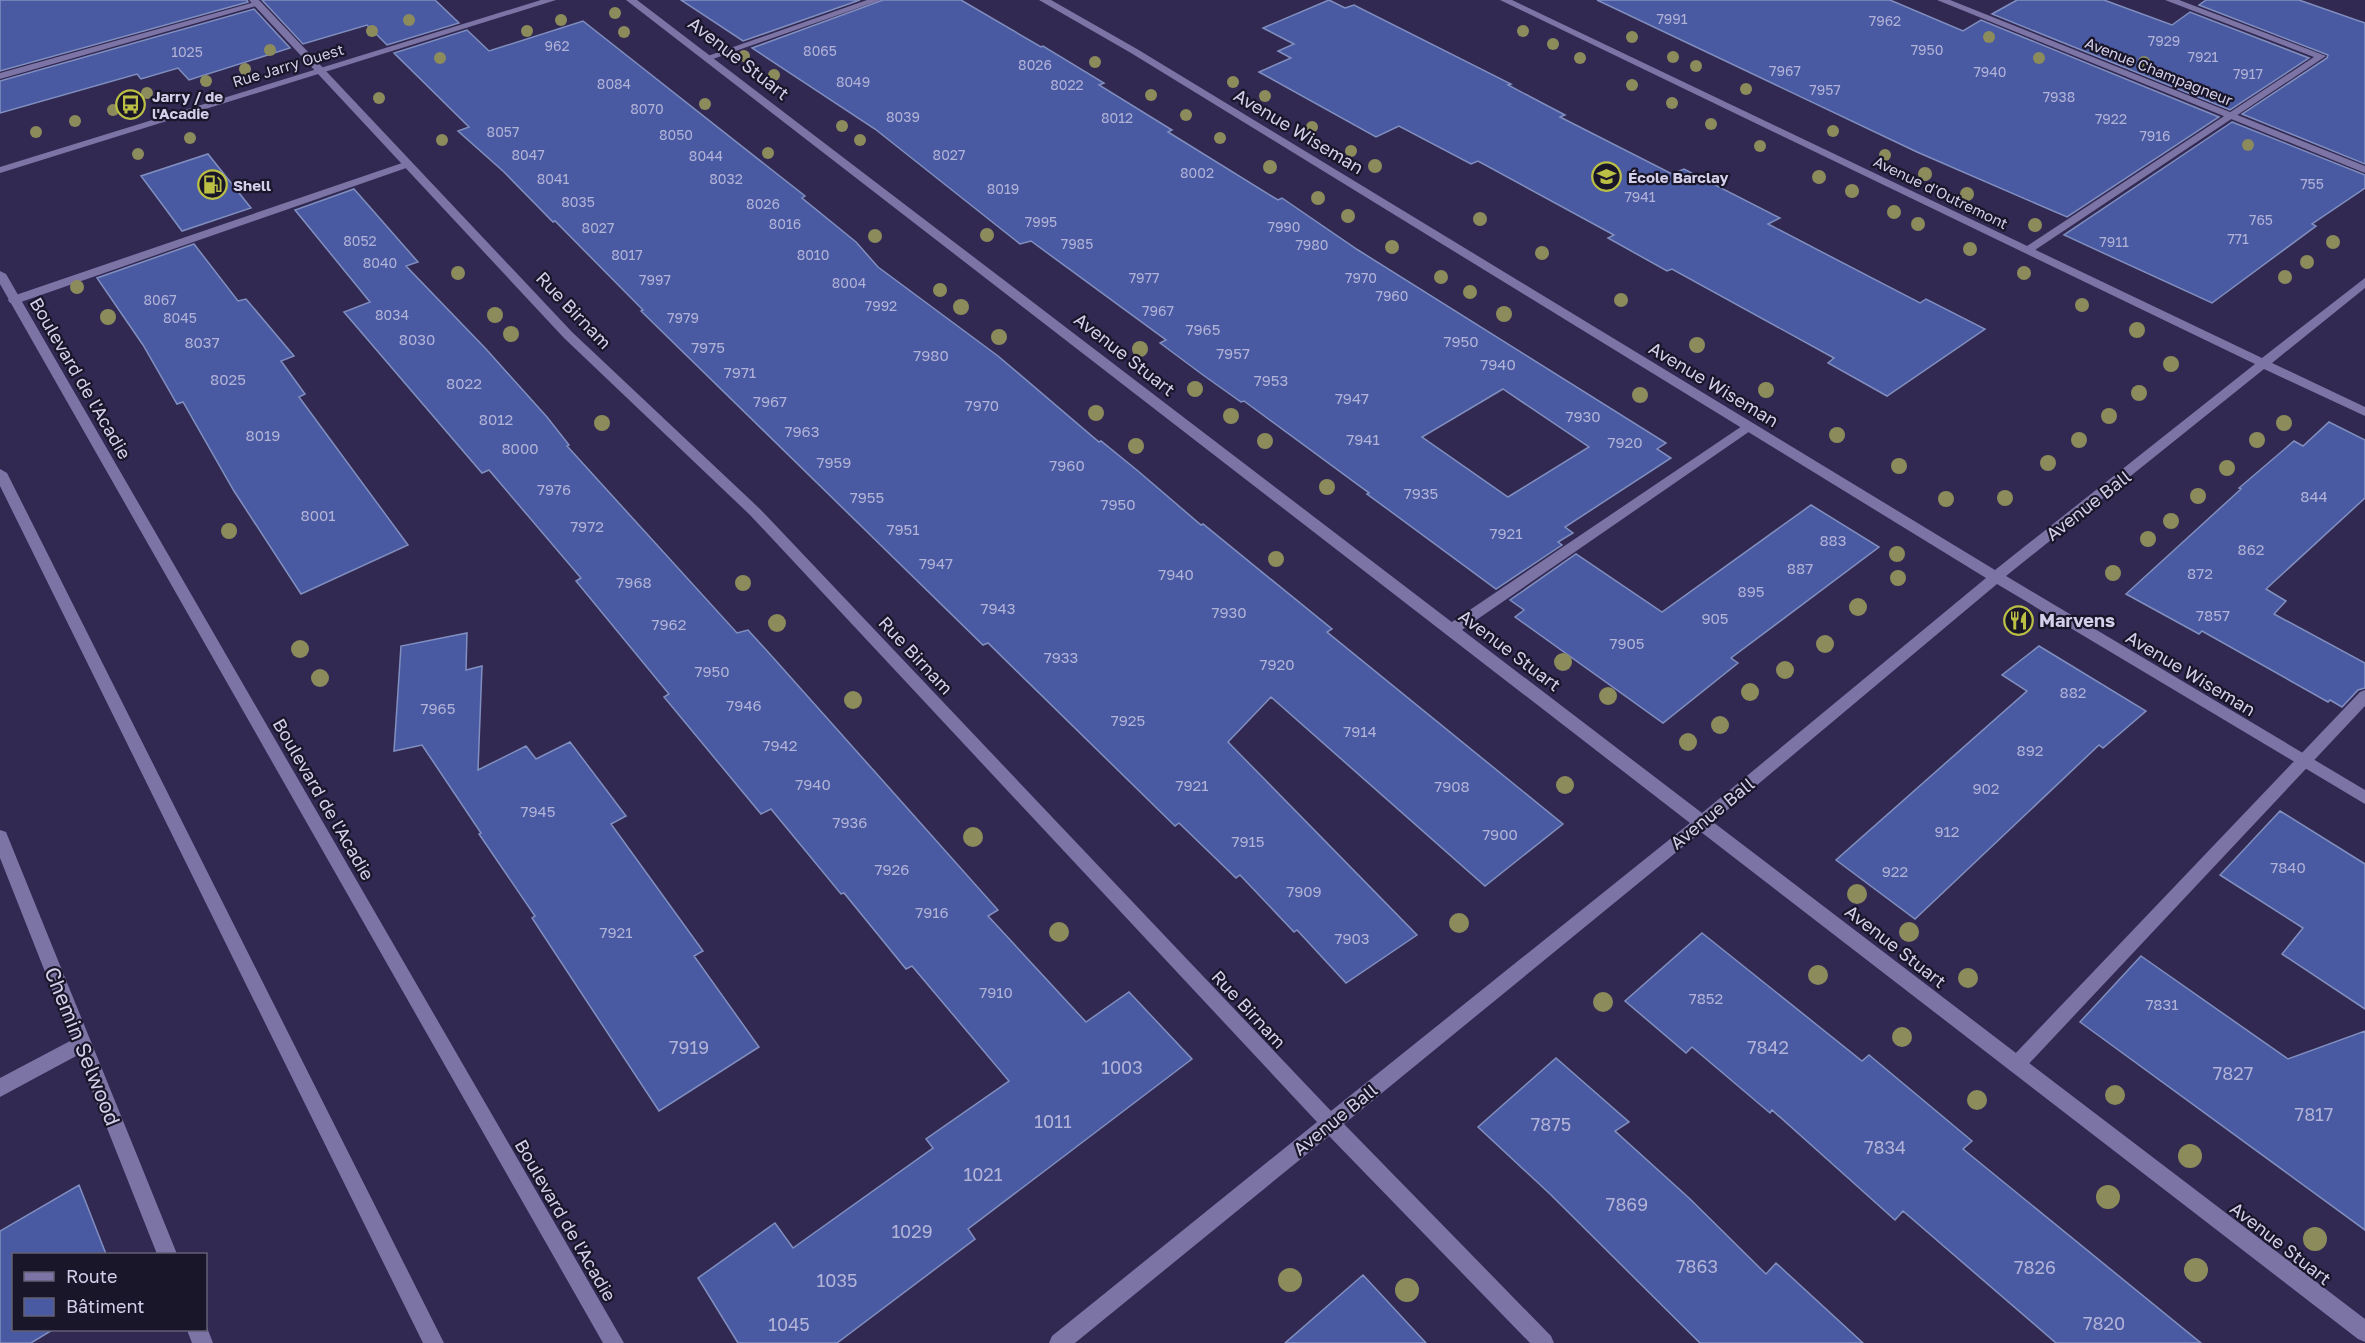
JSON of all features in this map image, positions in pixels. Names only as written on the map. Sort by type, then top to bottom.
[{"type":"street","name":"Rue Jarry Ouest","points":[[0,170],[551,0]]},
{"type":"street","name":"Avenue Stuart","points":[[631,0],[2365,1332]]},
{"type":"street","points":[[706,58],[876,0]]},
{"type":"street","name":"Avenue Wiseman","points":[[1044,0],[1134,51],[1996,578],[2365,798]]},
{"type":"street","name":"Avenue d'Outremont","points":[[1505,0],[2365,412]]},
{"type":"street","name":"Avenue Champagneur","points":[[1942,0],[2365,170]]},
{"type":"street","points":[[2028,250],[2321,56],[2170,0]]},
{"type":"street","name":"Rue Birnam","points":[[256,2],[568,334],[755,512],[1330,1123],[1544,1343]]},
{"type":"street","points":[[0,76],[256,2]]},
{"type":"street","points":[[14,300],[408,164]]},
{"type":"street","name":"Boulevard de l'Acadie","points":[[0,274],[614,1343]]},
{"type":"street","name":"Avenue Ball","points":[[1059,1343],[1702,822],[1996,578],[2365,282]]},
{"type":"street","points":[[1451,630],[1748,426]]},
{"type":"street","points":[[0,473],[434,1343]]},
{"type":"street","points":[[2017,1064],[2365,696]]},
{"type":"street","name":"Chemin Selwood","points":[[0,837],[167,1253]]},
{"type":"street","points":[[0,1088],[82,1044]]},
{"type":"building","points":[[0,0],[247,0],[248,2],[0,71]]},
{"type":"building","points":[[262,0],[435,0],[459,23],[387,45],[367,25],[303,44]]},
{"type":"building","points":[[681,0],[860,0],[743,41]]},
{"type":"building","points":[[883,0],[961,0],[1104,83],[1099,85],[1172,130],[1168,132],[1278,200],[1282,198],[1358,250],[1666,443],[1657,449],[1671,458],[1565,527],[1573,533],[1558,542],[1562,545],[1496,589],[1244,401],[1241,402],[1160,343],[1166,340],[1031,241],[1020,244],[875,129],[752,48]],"holes":[[[1503,389],[1589,447],[1508,497],[1422,437]]]},
{"type":"building","points":[[1329,0],[1345,8],[1354,5],[1511,84],[1508,85],[1565,115],[1560,117],[1672,174],[1684,169],[1780,218],[1768,224],[1920,303],[1926,299],[1985,329],[1887,396],[1828,363],[1834,358],[1672,269],[1667,271],[1608,238],[1614,235],[1478,161],[1471,164],[1399,126],[1376,137],[1259,72],[1291,58],[1278,51],[1294,44],[1263,28]]},
{"type":"building","points":[[1597,0],[1890,0],[1963,31],[1981,20],[2219,117],[2067,217],[1917,152]]},
{"type":"building","points":[[2017,0],[2104,0],[2172,25],[2190,12],[2309,58],[2230,110],[1992,14]]},
{"type":"building","points":[[2206,0],[2299,0],[2365,23],[2365,164],[2242,114],[2327,58],[2328,55],[2199,5]]},
{"type":"building","points":[[254,9],[290,48],[189,80],[178,68],[141,79],[137,74],[0,113],[0,81]]},
{"type":"building","points":[[583,21],[805,196],[802,198],[856,242],[878,267],[998,356],[1099,442],[1101,441],[1201,525],[1203,524],[1332,629],[1327,632],[1563,824],[1485,886],[1271,697],[1228,742],[1417,935],[1346,983],[1297,930],[1294,932],[1240,875],[1236,878],[1179,823],[1175,826],[988,643],[983,645],[641,311],[643,310],[555,221],[553,222],[504,172],[458,131],[469,127],[394,53],[467,30],[489,51]]},
{"type":"building","points":[[2232,122],[2365,175],[2365,188],[2312,224],[2316,226],[2212,303],[2064,235]]},
{"type":"building","points":[[208,154],[251,208],[182,231],[141,176]]},
{"type":"building","points":[[354,189],[418,262],[406,266],[486,349],[547,417],[569,445],[567,446],[737,633],[748,630],[777,662],[998,910],[988,916],[1086,1022],[1129,992],[1192,1059],[968,1229],[975,1239],[837,1343],[738,1343],[698,1278],[775,1223],[793,1248],[933,1148],[926,1139],[1009,1081],[912,966],[906,969],[771,809],[761,814],[664,697],[669,694],[576,581],[581,578],[489,470],[482,473],[344,312],[370,302],[295,210]]},
{"type":"building","points":[[194,244],[238,301],[246,299],[294,356],[281,361],[305,394],[299,397],[408,545],[301,594],[234,491],[183,402],[177,404],[143,345],[97,278]]},
{"type":"building","points":[[2329,422],[2365,440],[2365,498],[2266,589],[2286,601],[2274,614],[2365,663],[2365,688],[2358,690],[2342,707],[2330,700],[2328,702],[2202,631],[2199,634],[2126,594],[2241,489],[2239,488],[2294,441],[2303,446]]},
{"type":"building","points":[[1811,505],[1879,547],[1731,658],[1738,663],[1663,723],[1515,617],[1524,610],[1510,600],[1576,554],[1662,612]]},
{"type":"building","points":[[467,633],[466,670],[482,666],[478,770],[526,746],[536,759],[570,742],[626,816],[611,824],[703,951],[694,956],[759,1047],[659,1111],[532,918],[535,916],[422,745],[394,751],[401,646]]},
{"type":"building","points":[[2039,646],[2146,711],[2103,748],[2099,745],[1915,919],[1836,860],[2027,691],[2002,675]]},
{"type":"building","points":[[2280,811],[2365,864],[2365,1009],[2282,954],[2303,928],[2220,875]]},
{"type":"building","points":[[1702,933],[1862,1061],[1869,1055],[1972,1141],[1963,1149],[2201,1343],[2056,1343],[1903,1211],[1895,1220],[1772,1110],[1770,1113],[1692,1047],[1686,1053],[1625,1001]]},
{"type":"building","points":[[2141,956],[2288,1059],[2365,1031],[2365,1230],[2080,1022]]},
{"type":"building","points":[[1556,1058],[1629,1122],[1615,1131],[1689,1198],[1766,1274],[1776,1263],[1863,1343],[1700,1343],[1550,1194],[1478,1127]]},
{"type":"building","points":[[79,1185],[106,1253],[12,1253],[12,1331],[51,1331],[31,1343],[0,1343],[0,1231]]},
{"type":"building","points":[[1363,1275],[1426,1343],[1285,1343]]},
{"type":"place","name":"Jarry / de l'Acadie","points":[[131,105]]},
{"type":"place","name":"École Barclay","points":[[1607,177]]},
{"type":"place","name":"Shell","points":[[212,185]]},
{"type":"place","name":"Marvens","points":[[2018,620]]}]
